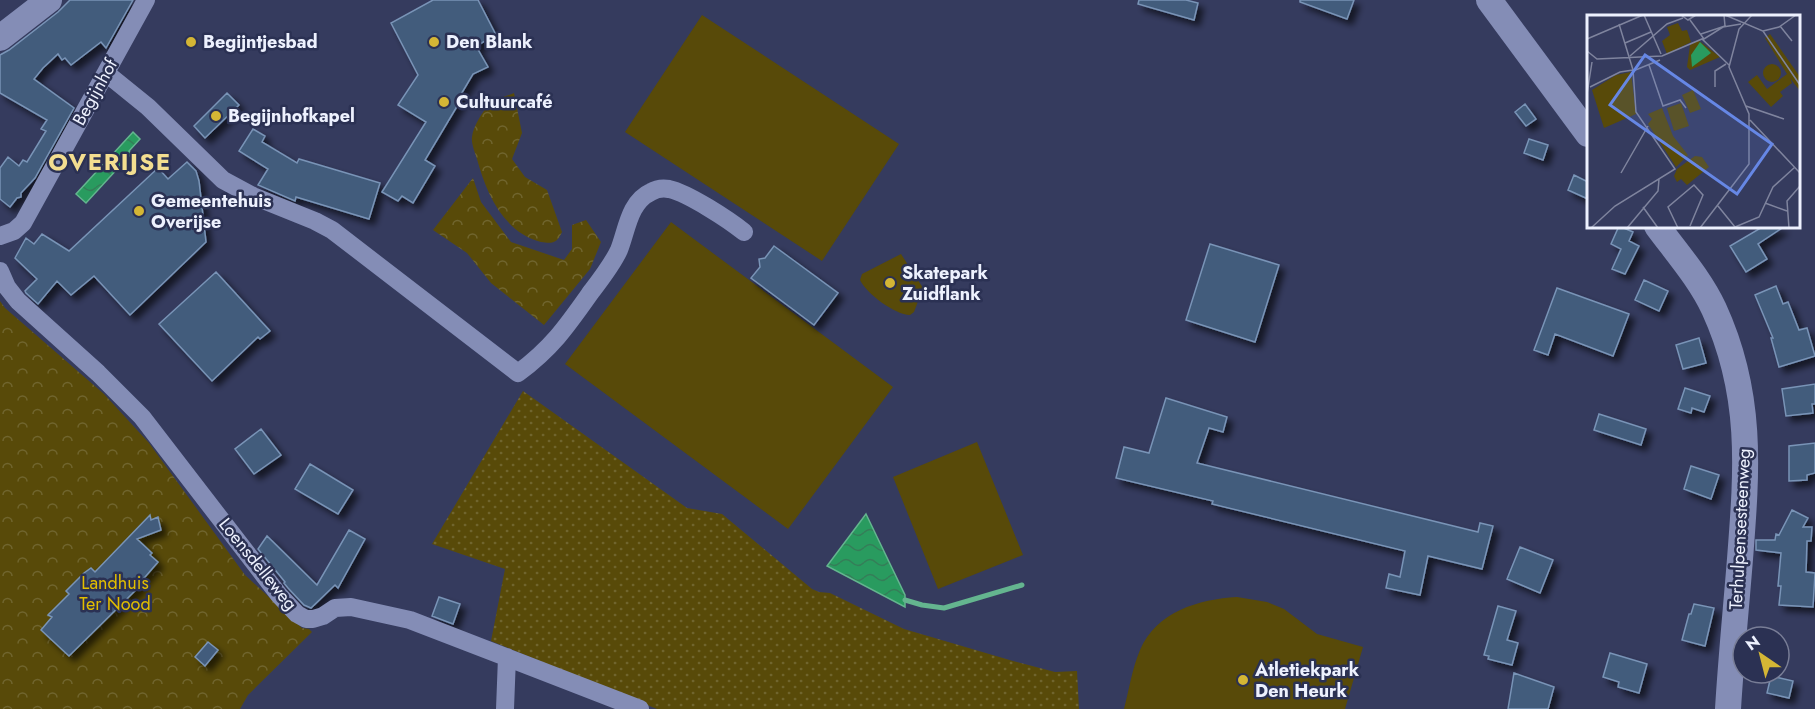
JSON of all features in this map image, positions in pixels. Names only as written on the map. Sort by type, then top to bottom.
[{"type":"main road","points":[[0,38],[49,0]]},
{"type":"main road","points":[[1489,0],[1587,133]]},
{"type":"main road","name":"Terhulpensesteenweg","points":[[1658,228],[1713,307],[1729,345],[1740,388],[1746,476],[1728,709]]},
{"type":"street","name":"Begijnhof","points":[[0,236],[14,231],[23,223],[146,0]]},
{"type":"street","points":[[106,73],[148,107],[224,180],[253,196],[332,230],[518,374],[541,357],[558,338],[614,261],[632,212],[642,197],[662,188],[671,189],[744,232]]},
{"type":"street","name":"Loensdelleweg","points":[[0,271],[18,301],[142,417],[279,595],[297,614],[306,619],[313,619],[335,608],[351,607],[410,620],[640,709]]},
{"type":"street","points":[[505,709],[507,657]]},
{"type":"green space","points":[[702,15],[899,144],[822,261],[625,132]]},
{"type":"green space","points":[[514,93],[522,133],[512,159],[525,177],[547,190],[562,232],[552,243],[528,237],[507,221],[491,198],[473,145],[474,129],[486,108],[494,101]]},
{"type":"green space","points":[[473,178],[481,202],[511,242],[564,260],[572,249],[572,225],[586,220],[601,242],[590,269],[544,325],[491,283],[467,253],[433,230]]},
{"type":"green space","points":[[671,222],[893,387],[788,529],[565,364]]},
{"type":"green space","name":"Skatepark Zuidflank","points":[[901,254],[923,288],[914,312],[910,315],[897,311],[882,302],[868,291],[860,280],[862,274]]},
{"type":"green space","name":"Landhuis Ter Nood","points":[[0,301],[5,308],[104,394],[149,443],[245,575],[302,628],[312,632],[248,695],[240,709],[0,709]]},
{"type":"green space","points":[[523,391],[687,508],[722,514],[812,589],[830,593],[904,629],[1055,672],[1077,671],[1079,709],[657,709],[491,641],[505,569],[432,544]]},
{"type":"green space","points":[[977,442],[1023,555],[938,589],[893,477]]},
{"type":"green space","name":"Atletiekpark Den Heurk","points":[[1237,597],[1267,602],[1284,609],[1317,634],[1363,647],[1345,709],[1124,709],[1140,650],[1147,637],[1157,626],[1180,610],[1208,601]]},
{"type":"water","points":[[133,132],[140,139],[129,151],[131,154],[86,203],[76,194]]},
{"type":"water","points":[[866,514],[905,595],[905,607],[827,566]]},
{"type":"building","points":[[70,0],[133,0],[106,48],[101,42],[71,65],[65,58],[62,60],[58,54],[34,79],[74,108],[35,178],[21,193],[21,197],[17,198],[10,207],[0,199],[0,168],[8,157],[19,166],[23,160],[27,162],[46,131],[41,129],[47,120],[0,93],[0,55],[58,12]]},
{"type":"building","points":[[433,0],[478,0],[496,35],[476,46],[488,67],[473,74],[460,96],[462,98],[425,160],[435,166],[413,203],[402,196],[398,201],[382,192],[426,122],[398,105],[418,75],[391,23]]},
{"type":"building","points":[[1139,0],[1186,0],[1198,3],[1194,20],[1138,4]]},
{"type":"building","points":[[1300,0],[1354,0],[1347,19],[1300,2]]},
{"type":"building","name":"Begijnhofkapel","points":[[227,93],[239,105],[205,138],[194,126]]},
{"type":"building","points":[[1525,104],[1536,119],[1526,126],[1515,112]]},
{"type":"building","points":[[253,129],[265,136],[262,142],[297,163],[299,159],[380,183],[369,219],[296,197],[295,201],[258,185],[268,169],[239,151]]},
{"type":"building","points":[[1529,139],[1548,145],[1543,160],[1524,153]]},
{"type":"building","points":[[187,162],[196,171],[199,181],[206,242],[130,315],[94,276],[71,295],[57,281],[38,304],[26,293],[25,291],[37,279],[15,258],[26,238],[34,244],[42,234],[69,251],[158,168],[168,179]]},
{"type":"building","points":[[1574,175],[1587,182],[1587,199],[1568,190]]},
{"type":"building","points":[[1618,228],[1633,232],[1629,241],[1639,246],[1625,274],[1612,269],[1621,249],[1611,244]]},
{"type":"building","points":[[1761,228],[1782,228],[1758,244],[1767,259],[1746,272],[1730,246]]},
{"type":"building","points":[[1210,244],[1279,265],[1255,342],[1186,320]]},
{"type":"building","points":[[774,246],[838,293],[814,325],[751,278],[760,267],[759,259],[765,258]]},
{"type":"building","points":[[216,272],[270,331],[260,339],[258,337],[212,381],[159,324]]},
{"type":"building","points":[[1644,280],[1668,291],[1659,311],[1635,300]]},
{"type":"building","points":[[1776,286],[1783,304],[1788,302],[1799,330],[1807,328],[1815,356],[1779,367],[1771,338],[1773,338],[1755,295]]},
{"type":"building","points":[[1557,288],[1629,314],[1613,356],[1555,334],[1548,355],[1534,350]]},
{"type":"building","points":[[1699,338],[1706,363],[1683,369],[1676,345]]},
{"type":"building","points":[[1815,384],[1813,413],[1786,416],[1782,389]]},
{"type":"building","points":[[1685,388],[1710,396],[1704,412],[1692,408],[1691,413],[1678,409]]},
{"type":"building","points":[[1166,398],[1227,417],[1223,432],[1209,428],[1197,463],[1478,532],[1480,523],[1493,526],[1482,569],[1428,556],[1420,595],[1386,588],[1389,574],[1400,577],[1405,551],[1116,478],[1124,447],[1149,453]]},
{"type":"building","points":[[1599,414],[1646,429],[1641,445],[1594,430]]},
{"type":"building","points":[[261,429],[281,455],[254,474],[235,449]]},
{"type":"building","points":[[1815,443],[1815,473],[1807,475],[1807,480],[1789,481],[1789,446]]},
{"type":"building","points":[[310,464],[353,490],[338,514],[295,489]]},
{"type":"building","points":[[1691,466],[1719,475],[1711,499],[1684,489]]},
{"type":"building","points":[[1792,510],[1808,518],[1803,527],[1812,527],[1811,541],[1807,541],[1806,572],[1815,573],[1813,607],[1779,605],[1781,553],[1756,550],[1756,540],[1775,540],[1776,534],[1779,535]]},
{"type":"building","points":[[150,515],[151,520],[158,517],[161,530],[137,539],[158,562],[139,584],[141,585],[69,656],[41,630],[52,617],[48,615],[69,594],[66,591],[84,573],[91,568],[95,572]]},
{"type":"building","points":[[349,530],[365,539],[338,588],[335,585],[311,608],[304,605],[288,588],[258,549],[267,536],[317,585]]},
{"type":"building","points":[[1520,547],[1553,560],[1540,593],[1507,579]]},
{"type":"building","points":[[439,597],[460,604],[453,624],[432,616]]},
{"type":"building","points":[[1694,604],[1714,608],[1705,646],[1682,640]]},
{"type":"building","points":[[1498,606],[1516,611],[1507,640],[1518,643],[1512,665],[1488,659],[1489,656],[1484,655]]},
{"type":"building","points":[[208,642],[218,650],[205,666],[195,657]]},
{"type":"building","points":[[1610,653],[1647,664],[1639,693],[1618,687],[1619,682],[1603,677]]},
{"type":"building","points":[[1514,673],[1554,687],[1548,709],[1508,709]]},
{"type":"building","points":[[1791,681],[1793,681],[1789,698],[1767,693],[1769,685],[1791,685]]},
{"type":"waterway","points":[[905,600],[944,608],[1022,585]]},
{"type":"place","name":"Begijntjesbad","points":[[191,42]]},
{"type":"place","name":"Den Blank","points":[[434,42]]},
{"type":"place","name":"Cultuurcafé","points":[[444,102]]},
{"type":"place","name":"Begijnhofkapel","points":[[216,116]]},
{"type":"place","name":"Gemeentehuis Overijse","points":[[139,211]]},
{"type":"place","name":"Skatepark Zuidflank","points":[[890,283]]},
{"type":"place","name":"Atletiekpark Den Heurk","points":[[1243,680]]},
{"type":"district","name":"OVERIJSE","points":[[110,162]]}]
